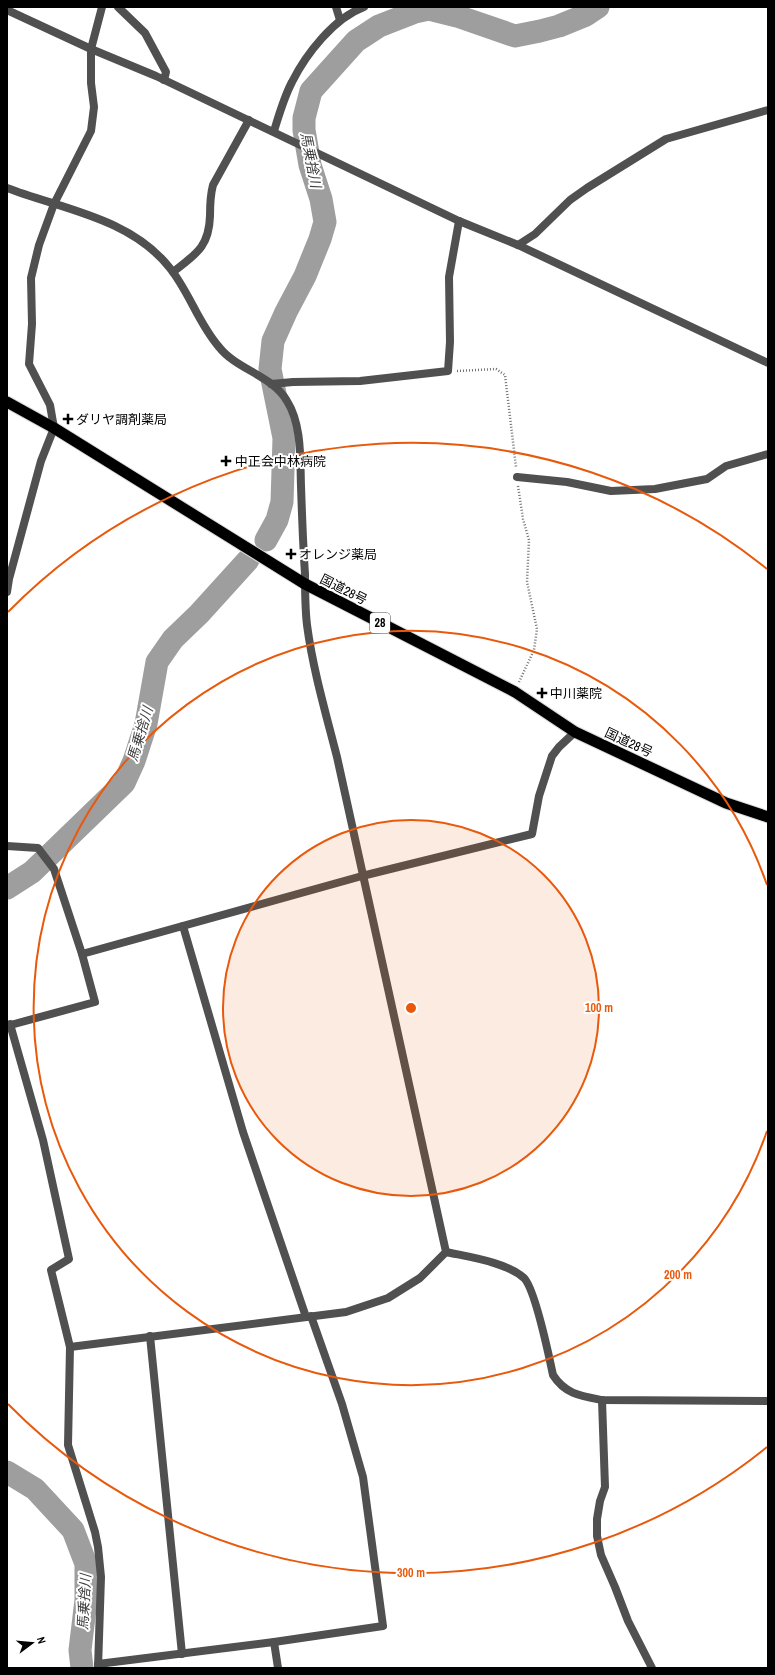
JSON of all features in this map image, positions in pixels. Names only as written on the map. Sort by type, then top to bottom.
[{"type":"highway","name":"国道28号","points":[[7,402],[54,428],[305,584],[514,692],[575,732],[726,803],[768,817]]},
{"type":"street","points":[[7,592],[8,579],[41,461],[54,428],[50,405],[29,364],[32,324],[31,278],[40,244],[54,204],[91,131],[94,107],[91,84],[91,49],[102,7]]},
{"type":"street","points":[[118,7],[145,33],[166,72],[164,80]]},
{"type":"street","points":[[336,7],[340,20]]},
{"type":"street","points":[[274,131],[292,82],[319,42],[340,20],[364,7]]},
{"type":"street","points":[[7,10],[274,131],[459,221],[518,245],[768,363]]},
{"type":"street","points":[[518,245],[535,234],[581,192],[666,140],[768,110]]},
{"type":"street","points":[[173,272],[194,256],[205,243],[209,230],[210,195],[213,185],[249,120]]},
{"type":"street","points":[[7,188],[80,211],[117,226],[155,251],[181,284],[205,328],[220,349],[232,360],[271,384],[287,399],[296,419],[300,460],[307,625],[320,692],[337,757],[446,1252]]},
{"type":"street","points":[[271,384],[293,382],[360,381],[448,371],[450,342],[449,277],[459,221]]},
{"type":"street","points":[[517,477],[567,482],[611,491],[655,489],[707,479],[726,466],[768,454]]},
{"type":"street","points":[[82,954],[362,876],[532,834],[539,796],[552,756],[575,732]]},
{"type":"street","points":[[7,846],[38,848],[54,869],[82,954],[95,1002],[9,1025],[44,1140],[69,1259],[52,1270],[70,1347],[68,1445],[95,1532],[98,1548],[100,1577],[98,1666],[383,1626],[362,1477],[342,1404],[309,1317],[243,1132],[183,926]]},
{"type":"street","points":[[70,1347],[346,1312],[388,1298],[420,1278],[446,1252]]},
{"type":"street","points":[[446,1252],[472,1257],[507,1268],[524,1279],[532,1292],[554,1375],[559,1384],[576,1395],[602,1400],[768,1401]]},
{"type":"street","points":[[150,1336],[182,1654]]},
{"type":"street","points":[[602,1400],[605,1487],[600,1501],[597,1519],[597,1536],[601,1555],[628,1621],[652,1668]]},
{"type":"street","points":[[274,1642],[278,1668]]},
{"type":"path","points":[[448,371],[496,369],[505,375],[517,477],[523,518],[529,540],[527,582],[536,629],[534,650],[514,692]]},
{"type":"waterway","name":"馬乗捨川","points":[[266,540],[277,520],[282,502],[284,438],[270,369],[273,341],[305,276],[320,239],[325,222],[321,199],[310,165],[304,130],[304,118],[311,91],[356,41],[379,26],[415,12],[429,9],[457,16],[515,36],[559,26],[586,15],[598,7]]},
{"type":"waterway","name":"馬乗捨川","points":[[7,888],[32,872],[124,783],[134,761],[146,724],[157,662],[173,639],[199,614],[248,560]]},
{"type":"waterway","name":"馬乗捨川","points":[[7,1472],[35,1489],[73,1530],[86,1564],[86,1600],[80,1650],[82,1668]]},
{"type":"place","name":"ダリヤ調剤薬局","points":[[68,419]]},
{"type":"place","name":"中正会中林病院","points":[[226,461]]},
{"type":"place","name":"オレンジ薬局","points":[[291,554]]},
{"type":"place","name":"中川薬院","points":[[542,693]]}]
